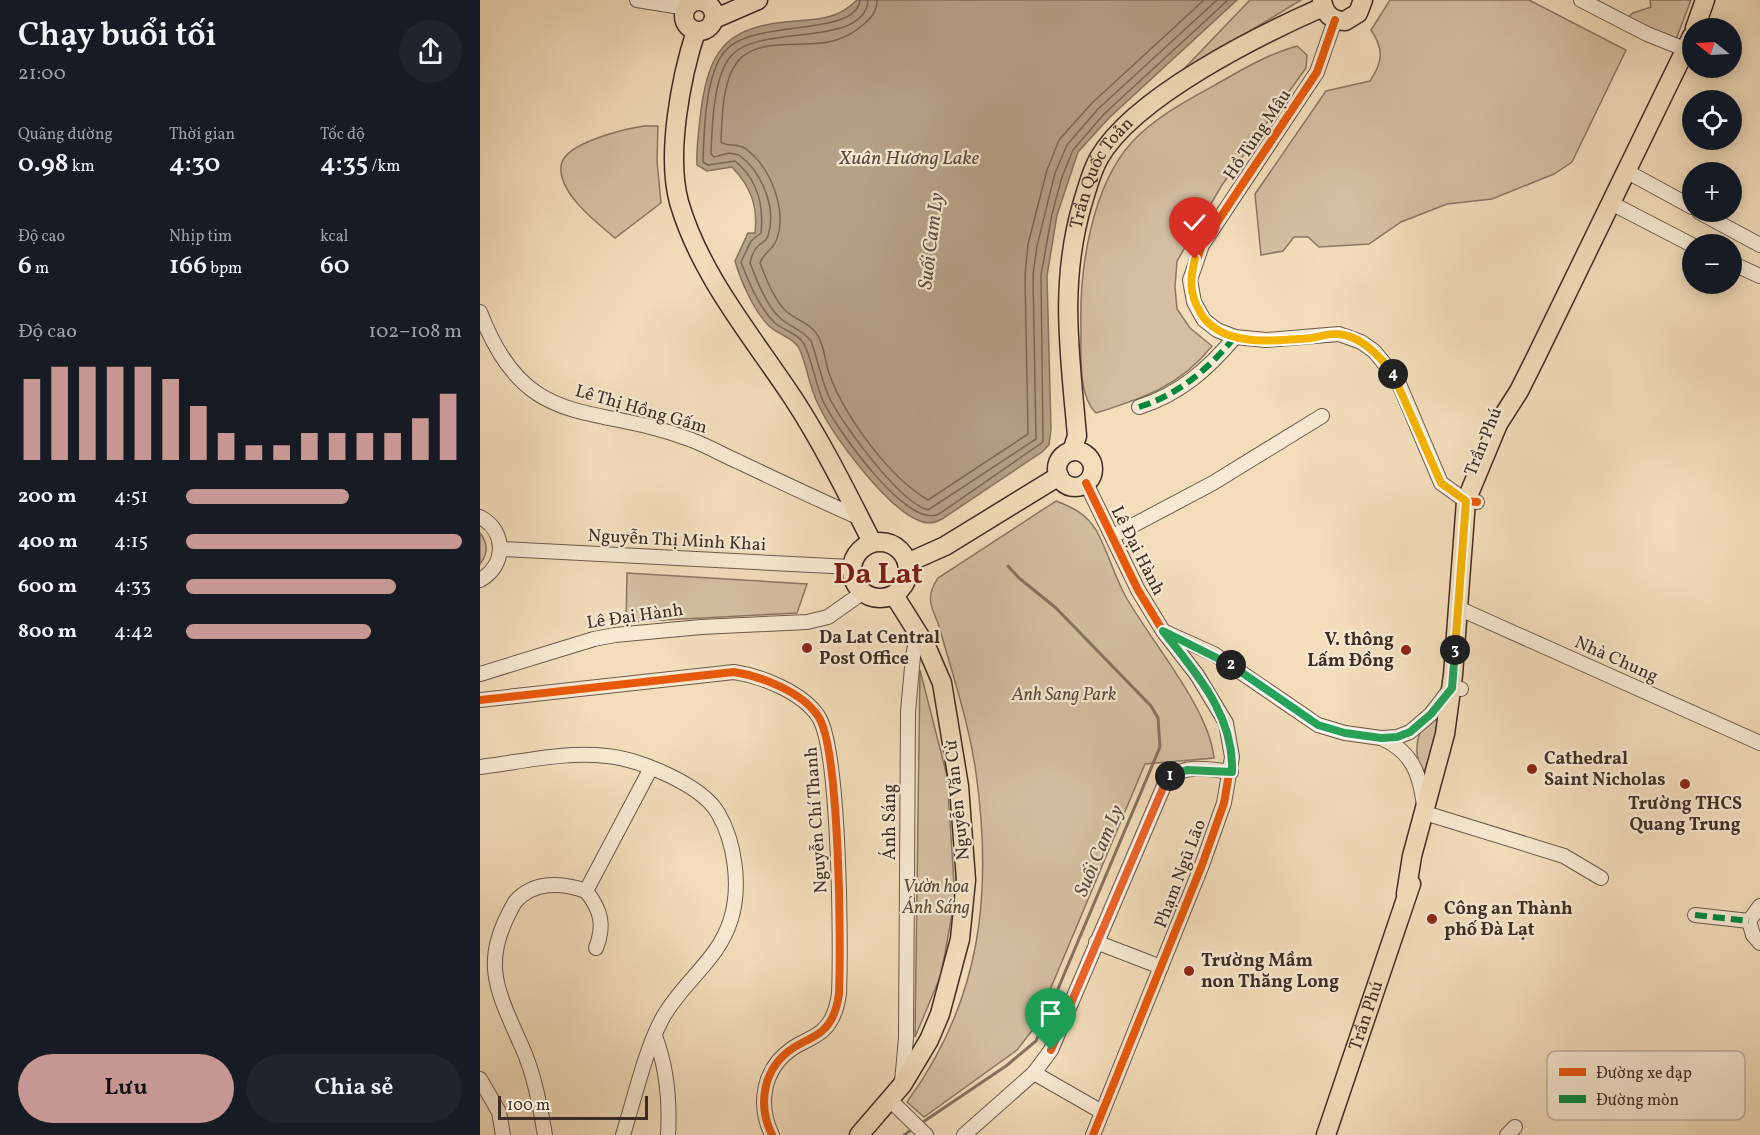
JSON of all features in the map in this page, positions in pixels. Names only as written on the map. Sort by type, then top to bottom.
[{"type":"main road","points":[[696,31],[685,21],[687,8],[701,1],[715,8],[758,0]]},
{"type":"main road","points":[[1699,18],[1705,0]]},
{"type":"main road","name":"Trần Quốc Toản","points":[[1072,451],[1077,436],[1068,330],[1067,274],[1089,180],[1099,158],[1115,136],[1166,94],[1205,67],[1287,23],[1327,9],[1345,21],[1354,17],[1364,1]]},
{"type":"main road","points":[[696,31],[709,28],[715,8]]},
{"type":"main road","points":[[696,31],[688,55],[674,158],[679,200],[685,221],[697,247],[738,319],[792,398],[843,484],[872,542]]},
{"type":"main road","name":"Trần Phú","points":[[1326,1135],[1406,894],[1412,856],[1430,814],[1456,688],[1471,501],[1498,424],[1519,391],[1682,57]]},
{"type":"main road","points":[[1072,451],[1087,455],[1093,464],[1092,475],[1086,483],[1070,486],[1059,476],[1059,460],[1072,451]]},
{"type":"main road","points":[[908,563],[945,546],[1059,476]]},
{"type":"main road","points":[[872,542],[890,543],[898,548],[908,563],[906,581],[894,595],[878,598],[862,593],[854,581],[851,567],[858,551],[872,542]]},
{"type":"main road","name":"Nguyễn Văn Cừ","points":[[859,1135],[896,1106],[902,1085],[929,1040],[946,997],[960,939],[966,880],[961,808],[942,683],[918,632],[894,595]]},
{"type":"street","points":[[637,0],[687,8]]},
{"type":"street","points":[[1581,0],[1647,34],[1682,42]]},
{"type":"street","name":"Hồ Tùng Mậu","points":[[1327,9],[1317,72],[1294,111],[1209,231],[1195,259],[1190,280],[1194,302],[1204,320],[1217,330],[1235,337],[1266,340],[1339,334],[1361,342],[1374,351],[1397,379],[1441,483],[1471,501]]},
{"type":"street","points":[[1626,171],[1682,202]]},
{"type":"street","points":[[1611,203],[1682,240]]},
{"type":"street","points":[[1718,222],[1760,244]]},
{"type":"street","points":[[1742,268],[1760,276]]},
{"type":"street","name":"Lê Thị Hồng Gấm","points":[[480,312],[495,349],[512,372],[531,390],[553,404],[689,438],[860,518]]},
{"type":"street","points":[[1139,407],[1175,393],[1205,370],[1235,337]]},
{"type":"street","points":[[1113,536],[1213,483],[1322,416]]},
{"type":"street","name":"Lê Đại Hành","points":[[1086,483],[1138,590],[1163,631]]},
{"type":"street","points":[[480,516],[494,528],[501,549],[494,569],[480,580]]},
{"type":"street","name":"Nguyễn Thị Minh Khai","points":[[501,549],[851,567]]},
{"type":"street","name":"Lê Đại Hành","points":[[480,674],[594,639],[615,635],[701,627],[807,622],[828,616],[862,593]]},
{"type":"street","name":"Nhà Chung","points":[[1463,611],[1760,743]]},
{"type":"street","points":[[1163,631],[1222,659],[1318,725],[1345,733],[1381,738],[1397,737],[1410,732],[1456,688]]},
{"type":"street","name":"Phạm Ngũ Lão","points":[[1093,1135],[1205,858],[1232,772],[1231,745],[1226,723],[1197,675],[1163,631]]},
{"type":"street","name":"Ánh Sáng","points":[[902,1085],[906,1038],[908,712],[913,656],[918,632]]},
{"type":"street","name":"Nguyễn Chí Thanh","points":[[480,700],[734,672],[760,677],[779,686],[817,714],[825,728],[832,782],[839,994],[837,1007],[830,1022],[821,1032],[781,1058],[771,1072],[765,1087],[763,1106],[772,1135]]},
{"type":"street","points":[[1381,738],[1406,752],[1418,777],[1430,814],[1564,856],[1601,878]]},
{"type":"street","points":[[480,767],[585,755],[626,760],[651,768],[695,791],[717,812],[732,850],[736,872],[732,918],[705,967],[663,1017],[623,1135]]},
{"type":"street","points":[[586,891],[651,768]]},
{"type":"street","points":[[964,1135],[1034,1073],[1051,1050],[1166,781],[1176,772],[1187,770],[1232,772]]},
{"type":"street","points":[[544,1135],[540,1105],[523,1048],[495,995],[488,961],[496,929],[503,916],[521,895],[542,886],[558,884],[586,891],[594,901],[602,924],[596,948]]},
{"type":"street","points":[[1749,921],[1760,906]]},
{"type":"street","points":[[1695,915],[1749,921]]},
{"type":"street","points":[[1749,921],[1753,935],[1760,943]]},
{"type":"street","points":[[1096,942],[1161,967]]},
{"type":"street","points":[[655,1036],[663,1058],[668,1088],[668,1135]]},
{"type":"street","points":[[1034,1073],[1102,1112]]},
{"type":"street","points":[[480,1079],[490,1092],[499,1112],[503,1135]]},
{"type":"street","points":[[896,1106],[926,1135]]},
{"type":"green space","points":[[1250,0],[1301,0],[1179,74]]},
{"type":"green space","points":[[1390,0],[1529,0],[1626,50],[1572,162],[1554,174],[1492,199],[1447,204],[1401,222],[1369,244],[1319,247],[1308,237],[1294,237],[1283,251],[1261,255],[1255,194],[1326,91],[1370,81],[1380,56],[1378,43],[1371,30]]},
{"type":"green space","points":[[1650,0],[1691,0],[1684,18],[1682,18],[1675,42],[1626,19],[1633,13],[1651,7]]},
{"type":"green space","points":[[1297,46],[1307,55],[1306,68],[1222,185],[1177,261],[1175,287],[1177,309],[1190,328],[1212,346],[1200,360],[1174,381],[1145,396],[1096,413],[1090,405],[1083,385],[1082,282],[1091,230],[1107,181],[1133,141],[1151,124],[1193,97],[1255,63]]},
{"type":"green space","points":[[658,126],[657,161],[661,203],[615,238],[589,216],[572,197],[562,176],[561,166],[564,158],[572,150],[583,144],[623,130]]},
{"type":"green space","name":"Anh Sang Park","points":[[1056,501],[1079,512],[1096,530],[1126,597],[1178,676],[1202,718],[1214,758],[1145,764],[1034,1028],[1017,1050],[924,1117],[907,1102],[932,1064],[951,1025],[966,985],[976,945],[983,861],[981,818],[973,754],[960,698],[931,606],[932,590],[938,578]]},
{"type":"green space","points":[[480,533],[486,548],[480,564]]},
{"type":"green space","points":[[627,573],[807,584],[797,613],[626,622]]},
{"type":"green space","name":"Vườn hoa Ánh Sáng","points":[[920,670],[947,776],[955,898],[941,975],[915,1037]]},
{"type":"green space","points":[[1440,718],[1427,769],[1422,770],[1417,755],[1418,738],[1426,725]]},
{"type":"water","name":"Xuân Hương Lake","points":[[857,0],[1237,0],[1109,118],[1078,152],[1057,215],[1047,276],[1051,429],[1049,445],[942,519],[931,523],[925,523],[907,514],[892,502],[862,470],[825,418],[815,397],[799,348],[793,341],[772,329],[763,320],[749,296],[735,261],[748,233],[755,233],[756,223],[752,197],[732,167],[707,171],[697,165],[704,90],[715,59],[723,47],[734,37],[747,30],[764,25],[832,16]]},
{"type":"waterway","name":"Suối Cam Ly","points":[[920,1124],[1006,1066],[1036,1041],[1160,747],[1158,718],[1151,706],[1056,608],[1008,566]]},
{"type":"waterway","name":"Suối Cam Ly","points":[[904,1135],[914,1128]]},
{"type":"marked path","points":[[1139,407],[1180,388],[1204,370],[1235,337]]},
{"type":"marked path","points":[[1695,915],[1749,921]]},
{"type":"cycle path","points":[[1335,20],[1317,72],[1202,245],[1190,280],[1194,302],[1204,320],[1217,330],[1235,337],[1266,340],[1339,334],[1361,342],[1374,351],[1397,379],[1441,483],[1466,501],[1477,502]]},
{"type":"cycle path","points":[[1086,483],[1138,590],[1163,631],[1197,675],[1226,723],[1232,757],[1224,803],[1202,865],[1093,1135]]},
{"type":"cycle path","points":[[480,700],[734,672],[780,686],[811,707],[818,716],[825,735],[831,766],[835,805],[840,936],[839,994],[834,1014],[826,1027],[783,1056],[769,1076],[764,1099],[767,1123],[772,1135]]},
{"type":"place","name":"Da Lat Central Post Office","points":[[807,648]]},
{"type":"place","name":"V. thông Lấm Đồng","points":[[1406,650]]},
{"type":"place","name":"Cathedral Saint Nicholas","points":[[1532,769]]},
{"type":"place","name":"Trường THCS Quang Trung","points":[[1685,784]]},
{"type":"place","name":"Công an Thành phố Đà Lạt","points":[[1432,919]]},
{"type":"place","name":"Trường Mầm non Thăng Long","points":[[1189,971]]},
{"type":"district","name":"Da Lat","points":[[878,575]]},
{"type":"route","points":[[1051,1050],[1166,781],[1171,774],[1187,770],[1209,769],[1232,772],[1231,745],[1226,723],[1197,675],[1163,631],[1214,654],[1318,725],[1345,733],[1381,738],[1397,737],[1410,732],[1431,714],[1452,688],[1466,501],[1441,483],[1397,379],[1374,351],[1361,342],[1339,334],[1266,340],[1235,337],[1217,330],[1204,320],[1194,302],[1190,280],[1195,259]]}]
